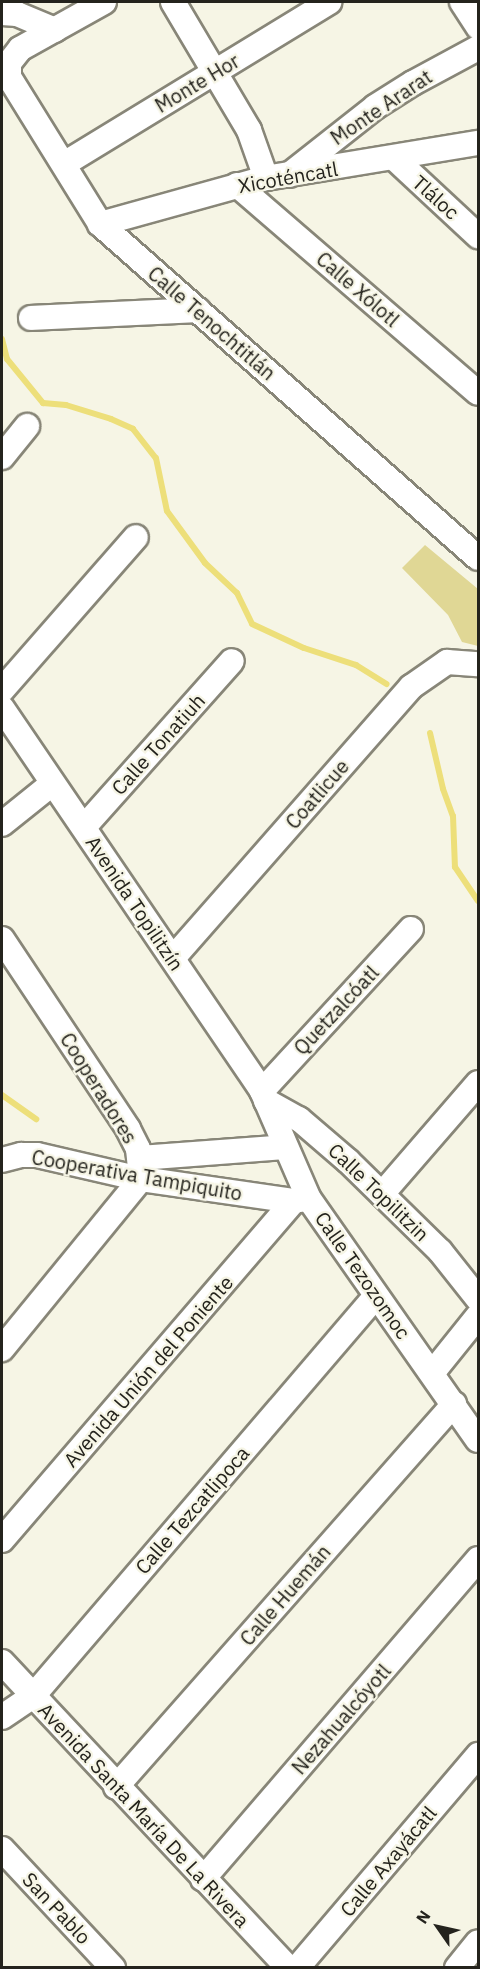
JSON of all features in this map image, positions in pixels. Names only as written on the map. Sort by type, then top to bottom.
[{"type":"street","points":[[2,13],[16,14],[55,30],[104,2]]},
{"type":"street","points":[[173,2],[278,176]]},
{"type":"street","name":"Monte Hor","points":[[64,164],[329,2]]},
{"type":"street","points":[[462,2],[478,27]]},
{"type":"street","name":"Calle Tenochtitlán","points":[[55,30],[20,49],[9,63],[9,77],[99,224],[478,558]]},
{"type":"street","name":"Monte Ararat","points":[[278,176],[375,107],[413,83],[478,48]]},
{"type":"street","name":"Xicoténcatl","points":[[99,224],[237,185],[278,176],[478,143]]},
{"type":"street","name":"Tláloc","points":[[393,158],[478,236]]},
{"type":"street","name":"Calle Xólotl","points":[[237,185],[478,393]]},
{"type":"street","points":[[31,318],[198,310]]},
{"type":"street","points":[[2,457],[27,426]]},
{"type":"street","points":[[2,690],[136,537]]},
{"type":"street","name":"Calle Tonatiuh","points":[[84,827],[232,661]]},
{"type":"street","name":"Coatlicue","points":[[173,958],[411,687],[447,662],[464,661],[478,664]]},
{"type":"street","name":"Avenida Topilitzín","points":[[2,708],[173,958],[264,1096]]},
{"type":"street","points":[[2,824],[52,784]]},
{"type":"street","name":"Quetzalcóatl","points":[[264,1096],[411,929]]},
{"type":"street","name":"Cooperadores","points":[[2,939],[128,1129],[140,1168]]},
{"type":"street","points":[[382,1194],[478,1083]]},
{"type":"street","name":"Calle Tezozomoc","points":[[264,1096],[285,1147],[302,1200],[433,1372],[478,1440]]},
{"type":"street","name":"Calle Topilitzin","points":[[264,1096],[314,1131],[382,1194],[440,1251],[478,1299]]},
{"type":"street","name":"Cooperativa Tampiquito","points":[[140,1168],[285,1147]]},
{"type":"street","name":"Cooperativa Tampiquito","points":[[2,1160],[21,1155],[37,1155],[140,1168],[302,1200]]},
{"type":"street","points":[[2,1349],[140,1168]]},
{"type":"street","name":"Avenida Unión del Poniente","points":[[2,1540],[302,1200]]},
{"type":"street","name":"Calle Tezcatlipoca","points":[[2,1717],[33,1696],[376,1296]]},
{"type":"street","points":[[433,1372],[478,1316]]},
{"type":"street","name":"Calle Huemán","points":[[116,1787],[454,1404]]},
{"type":"street","name":"Nezahualcóyotl","points":[[203,1879],[478,1559]]},
{"type":"street","name":"Avenida Santa María De La Rivera","points":[[2,1662],[116,1787],[288,1968]]},
{"type":"street","name":"Calle Axayácatl","points":[[297,1968],[478,1755]]},
{"type":"street","name":"San Pablo","points":[[2,1849],[113,1968]]},
{"type":"street","points":[[457,1968],[478,1942]]},
{"type":"shaded area","points":[[425,545],[478,589],[478,646],[462,642],[448,615],[402,568]]},
{"type":"waterway","points":[[2,339],[7,359],[43,403],[66,405],[111,419],[133,429],[156,458],[167,511],[205,563],[237,593],[252,624],[304,648],[356,665],[386,684]]},
{"type":"waterway","points":[[430,733],[443,789],[453,816],[455,867],[478,901]]},
{"type":"waterway","points":[[2,1095],[36,1119]]}]
